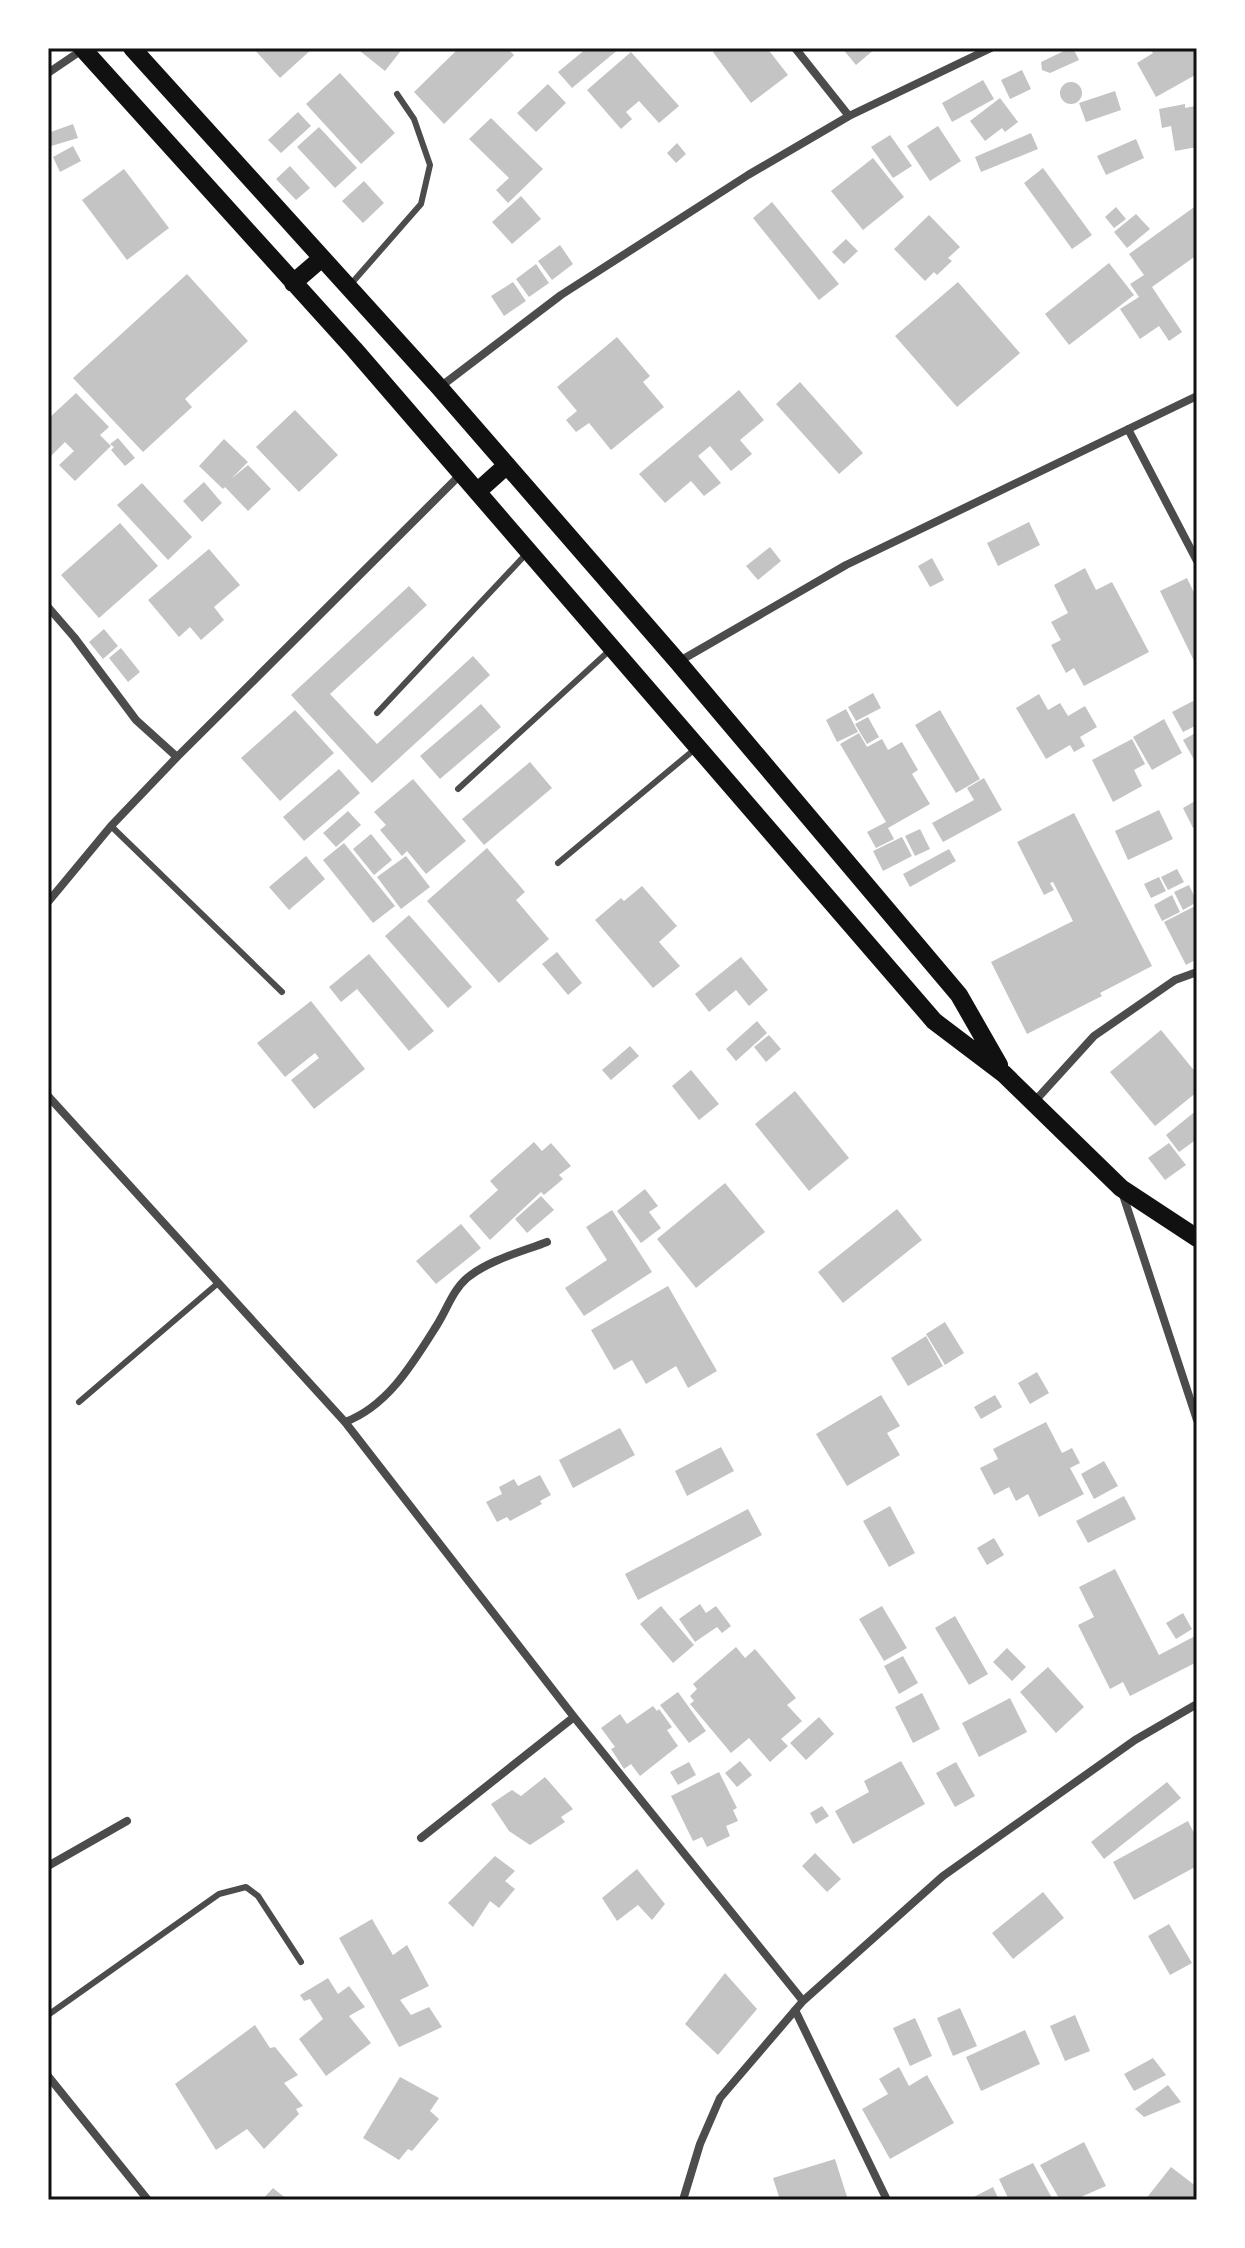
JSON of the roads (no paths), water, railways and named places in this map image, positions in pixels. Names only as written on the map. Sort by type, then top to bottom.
[{"type":"main road","points":[[132,48],[439,387],[678,662],[959,995],[1004,1074]]},
{"type":"main road","points":[[82,49],[478,491],[934,1021],[1004,1074],[1121,1188],[1197,1238]]},
{"type":"main road","points":[[293,283],[322,258]]},
{"type":"main road","points":[[478,491],[507,465]]},
{"type":"street","points":[[795,48],[849,116]]},
{"type":"street","points":[[439,387],[561,295],[748,175],[849,116],[991,48]]},
{"type":"street","points":[[48,73],[82,49]]},
{"type":"street","points":[[678,662],[846,565],[1197,396]]},
{"type":"street","points":[[1128,429],[1197,561]]},
{"type":"street","points":[[48,902],[111,826],[177,757],[462,474]]},
{"type":"street","points":[[48,607],[136,720],[177,757]]},
{"type":"street","points":[[1033,1103],[1094,1036],[1175,980],[1197,972]]},
{"type":"street","points":[[48,1096],[345,1422],[574,1717],[803,2001]]},
{"type":"street","points":[[1121,1188],[1197,1420]]},
{"type":"street","points":[[345,1422],[365,1414],[398,1381],[457,1288],[467,1278],[547,1242]]},
{"type":"street","points":[[683,2200],[700,2144],[720,2098],[803,2001],[943,1876],[1135,1740],[1197,1704]]},
{"type":"street","points":[[421,1838],[574,1717]]},
{"type":"street","points":[[48,1866],[127,1821]]},
{"type":"street","points":[[795,2010],[887,2200]]},
{"type":"street","points":[[48,2076],[148,2200]]},
{"type":"lane","points":[[348,287],[421,204],[430,165],[414,119],[397,94]]},
{"type":"lane","points":[[377,713],[529,551]]},
{"type":"lane","points":[[458,789],[613,648]]},
{"type":"lane","points":[[558,863],[698,747]]},
{"type":"lane","points":[[111,826],[282,992]]},
{"type":"lane","points":[[79,1402],[217,1284]]},
{"type":"lane","points":[[48,2015],[219,1894],[246,1887],[258,1896],[301,1962]]}]
